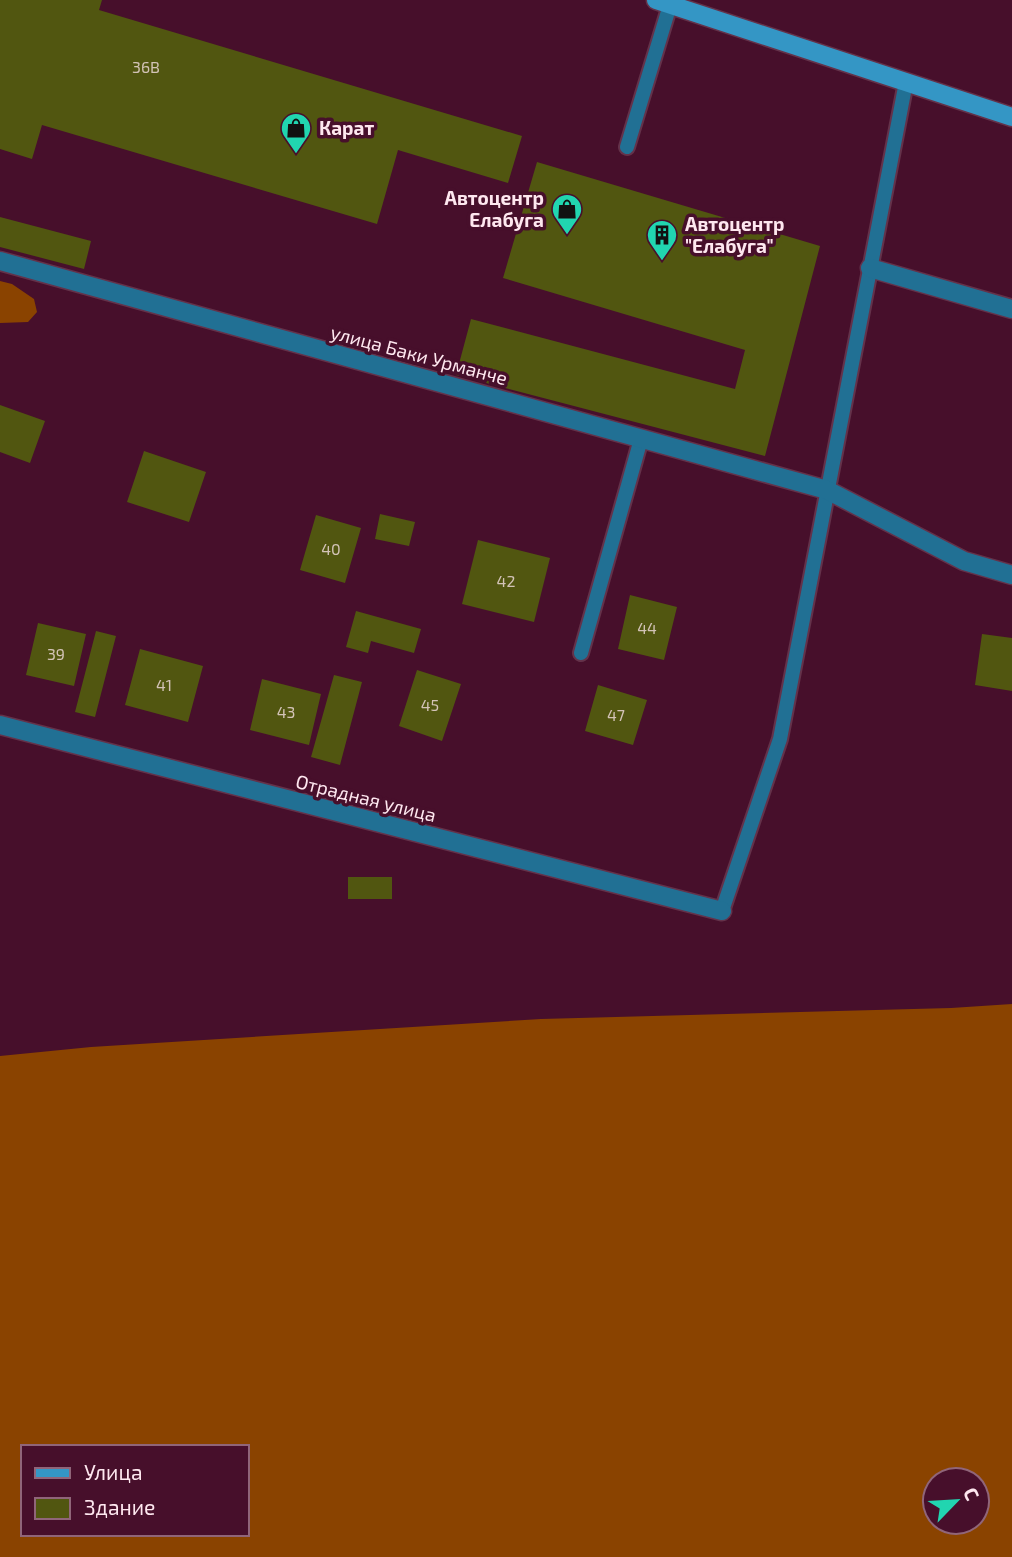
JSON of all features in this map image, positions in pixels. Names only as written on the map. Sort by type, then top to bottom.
[{"type":"main road","points":[[663,2],[1012,117]]},
{"type":"street","name":"улица Баки Урманче","points":[[0,261],[827,490],[964,561],[1012,575]]},
{"type":"street","points":[[870,268],[1012,309]]},
{"type":"street","name":"Отрадная улица","points":[[0,725],[722,911]]},
{"type":"lane","points":[[627,147],[663,2]]},
{"type":"lane","points":[[722,911],[780,739],[906,82]]},
{"type":"lane","points":[[581,653],[641,439]]},
{"type":"shaded area","points":[[0,281],[12,284],[34,299],[37,312],[28,322],[0,323]]},
{"type":"shaded area","points":[[1012,1004],[1012,1557],[0,1557],[0,1056],[91,1047],[541,1019]]},
{"type":"building","points":[[0,0],[102,0],[99,10],[522,136],[508,183],[398,150],[377,224],[42,125],[32,159],[0,149]]},
{"type":"building","name":"Автоцентр \"Елабуга\"","points":[[537,162],[820,246],[765,456],[456,375],[471,319],[735,389],[745,350],[503,278]]},
{"type":"building","points":[[0,217],[91,241],[84,269],[0,247]]},
{"type":"building","points":[[0,405],[45,421],[30,463],[0,452]]},
{"type":"building","points":[[144,451],[206,472],[189,522],[127,502]]},
{"type":"building","points":[[380,514],[415,522],[409,546],[375,539]]},
{"type":"building","points":[[316,515],[361,528],[345,583],[300,570]]},
{"type":"building","points":[[478,540],[550,558],[534,622],[462,604]]},
{"type":"building","points":[[630,595],[677,607],[664,660],[618,649]]},
{"type":"building","points":[[356,611],[421,629],[414,653],[371,641],[368,653],[346,647]]},
{"type":"building","points":[[38,623],[86,634],[74,686],[26,675]]},
{"type":"building","points":[[96,631],[116,636],[95,717],[75,712]]},
{"type":"building","points":[[982,634],[1012,638],[1012,691],[975,685]]},
{"type":"building","points":[[140,649],[203,666],[188,722],[125,705]]},
{"type":"building","points":[[417,670],[461,684],[442,741],[399,726]]},
{"type":"building","points":[[334,675],[362,682],[340,765],[311,757]]},
{"type":"building","points":[[262,679],[321,694],[309,745],[250,730]]},
{"type":"building","points":[[598,685],[647,700],[633,745],[585,731]]},
{"type":"building","points":[[348,877],[392,877],[392,899],[348,899]]},
{"type":"place","name":"Карат","points":[[296,155]]},
{"type":"place","name":"Автоцентр Елабуга","points":[[567,236]]},
{"type":"place","name":"Автоцентр \"Елабуга\"","points":[[662,262]]}]
